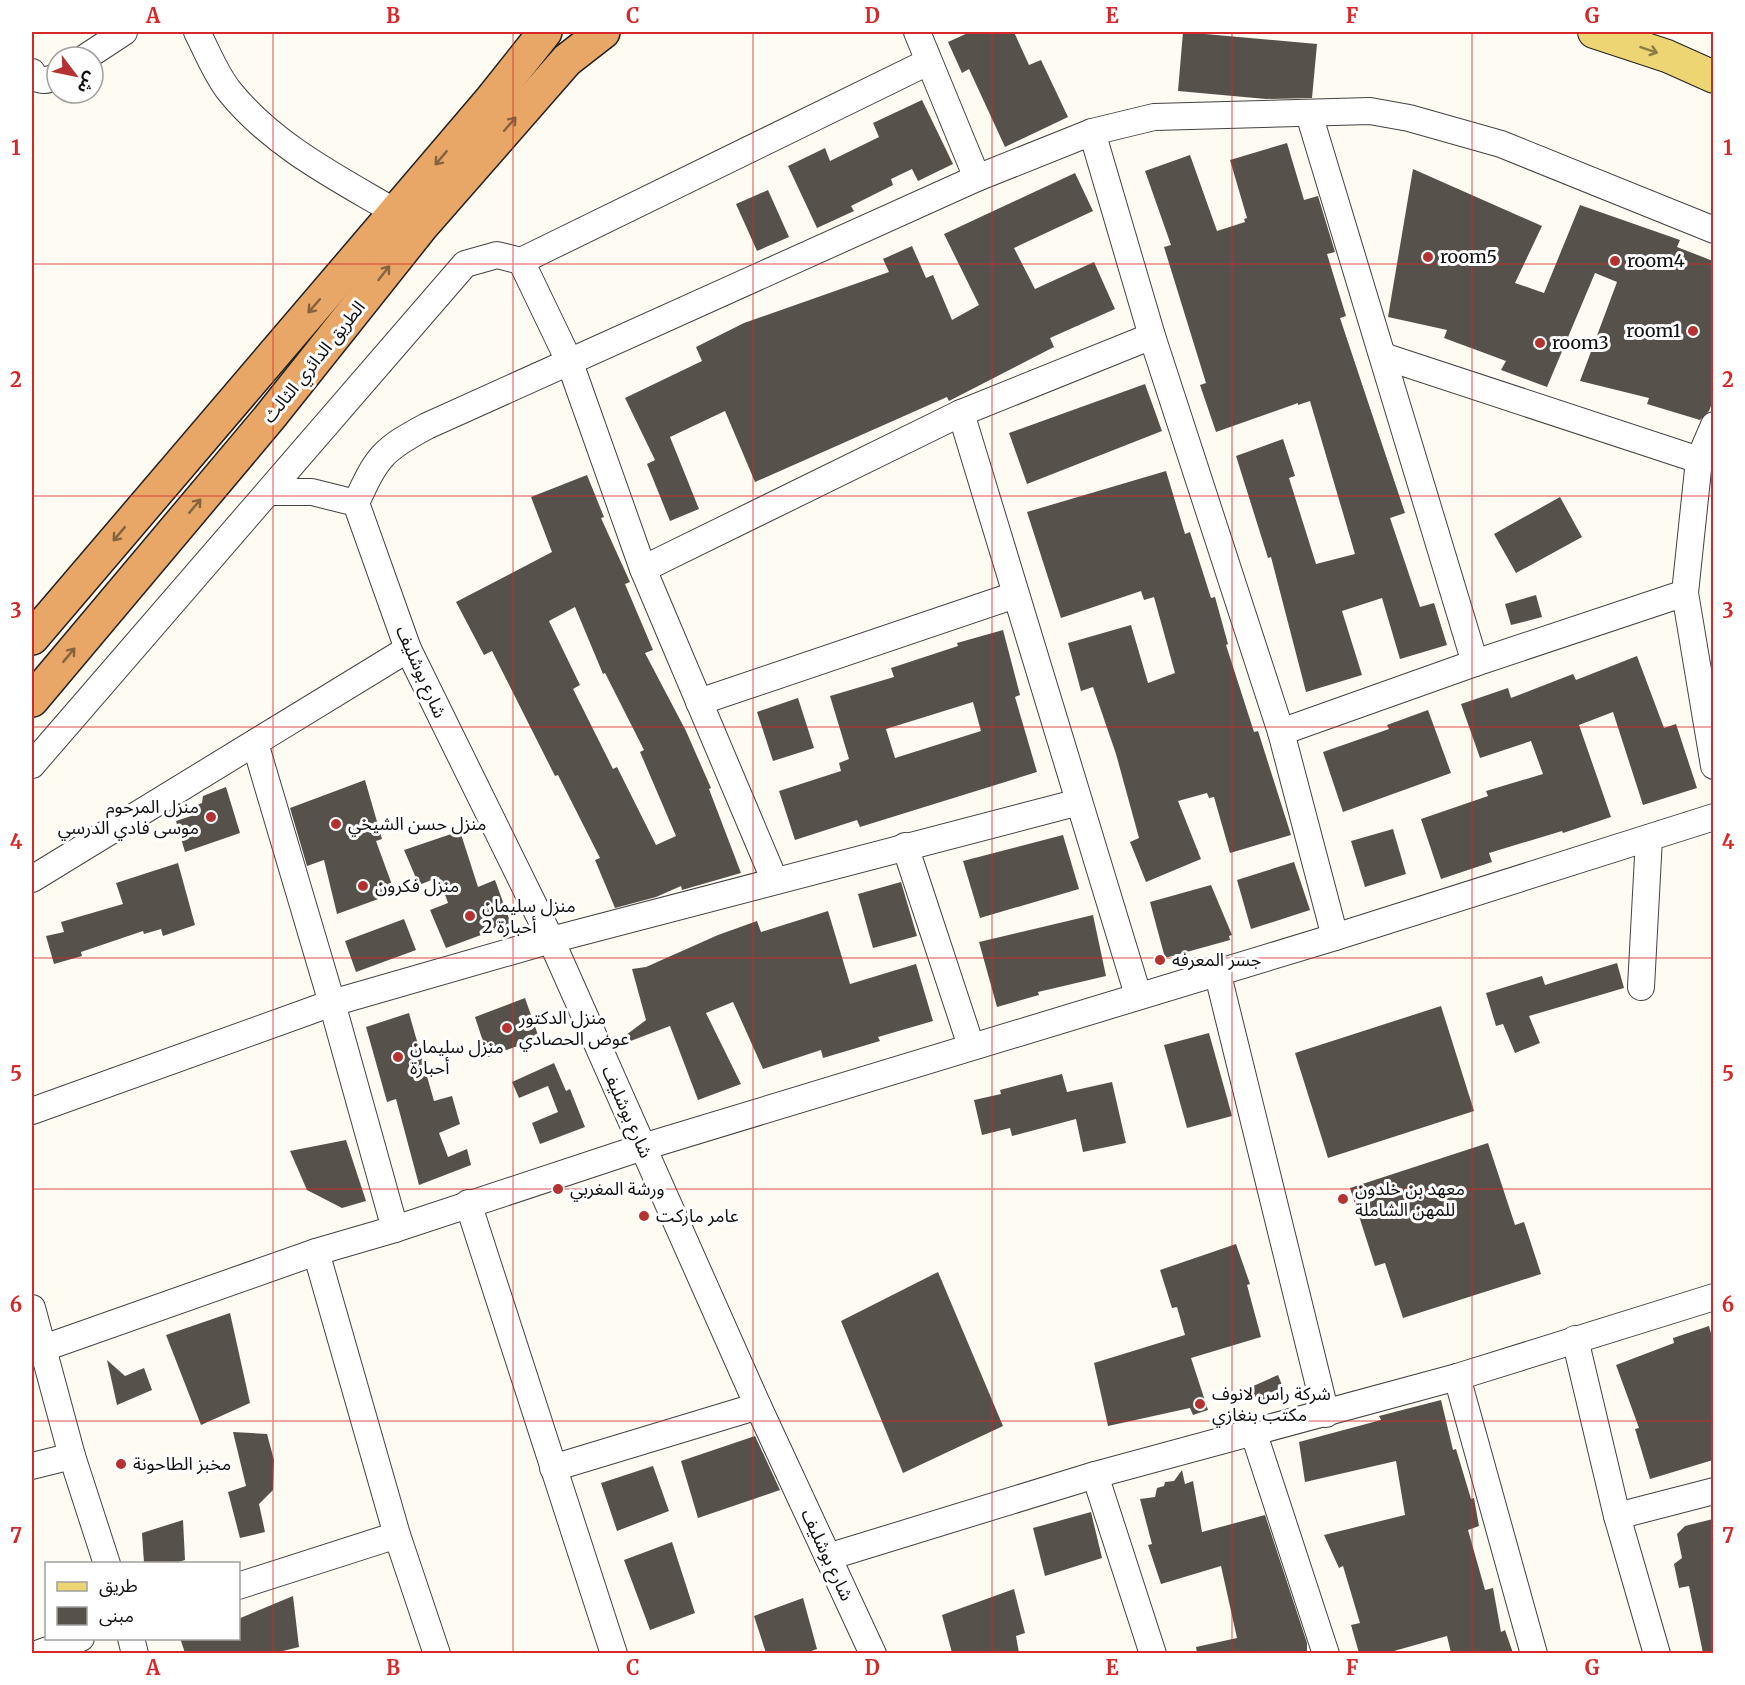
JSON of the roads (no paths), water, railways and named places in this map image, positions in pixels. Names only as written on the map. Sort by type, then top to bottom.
[{"type":"highway","name":"الطريق الدائري الثالث","points":[[32,700],[269,418],[491,100],[544,32]]},
{"type":"highway","name":"الطريق الدائري الثالث","points":[[32,638],[408,219],[567,60],[603,32]]},
{"type":"main road","points":[[1594,32],[1667,56],[1713,77]]},
{"type":"street","points":[[104,45],[124,32]]},
{"type":"street","points":[[197,32],[228,91],[265,128],[293,151],[408,219]]},
{"type":"street","points":[[917,32],[978,178]]},
{"type":"street","points":[[32,765],[465,264],[497,255],[521,261],[928,62]]},
{"type":"street","points":[[32,72],[39,79],[45,80]]},
{"type":"street","points":[[269,492],[312,492],[356,503],[373,467],[393,444],[427,426],[978,178],[1092,132],[1154,117],[1370,111],[1439,125],[1501,144],[1713,230]]},
{"type":"street","points":[[1309,114],[1475,663]]},
{"type":"street","points":[[1092,132],[1152,336],[1281,732],[1335,937]]},
{"type":"street","points":[[521,261],[570,363],[643,568],[774,879]]},
{"type":"street","points":[[643,568],[961,413],[1152,336]]},
{"type":"street","points":[[1383,356],[1699,460]]},
{"type":"street","points":[[961,413],[1138,995]]},
{"type":"street","points":[[1713,425],[1699,460],[1684,593],[1713,766]]},
{"type":"street","name":"شارع بوشليف","points":[[356,503],[408,648],[551,940],[758,1406],[873,1653]]},
{"type":"street","points":[[1281,732],[1475,663],[1684,593]]},
{"type":"street","points":[[699,702],[1015,595]]},
{"type":"street","points":[[32,879],[408,648]]},
{"type":"street","points":[[255,743],[395,1229]]},
{"type":"street","points":[[32,1111],[332,1004],[551,940],[774,879],[1079,802]]},
{"type":"street","points":[[44,1348],[316,1252],[395,1229],[643,1147],[1335,937],[1713,818]]},
{"type":"street","points":[[1641,987],[1649,838]]},
{"type":"street","points":[[905,846],[971,1046]]},
{"type":"street","points":[[1217,971],[1326,1414]]},
{"type":"street","points":[[468,1203],[614,1653]]},
{"type":"street","points":[[316,1252],[397,1535],[437,1653]]},
{"type":"street","points":[[828,1557],[1095,1474],[1253,1431],[1326,1414],[1457,1377],[1713,1297]]},
{"type":"street","points":[[32,1308],[72,1456],[107,1562]]},
{"type":"street","points":[[1575,1339],[1617,1516],[1657,1653]]},
{"type":"street","points":[[1457,1377],[1534,1653]]},
{"type":"street","points":[[553,1468],[758,1406]]},
{"type":"street","points":[[1253,1431],[1326,1653]]},
{"type":"street","points":[[32,1466],[72,1456]]},
{"type":"street","points":[[1095,1474],[1153,1653]]},
{"type":"street","points":[[1617,1516],[1713,1491]]},
{"type":"street","points":[[240,1586],[397,1535]]},
{"type":"street","points":[[37,1653],[75,1640]]},
{"type":"place","name":"room5","points":[[1428,257]]},
{"type":"place","name":"room4","points":[[1615,261]]},
{"type":"place","name":"room1","points":[[1693,331]]},
{"type":"place","name":"room3","points":[[1540,343]]},
{"type":"place","name":"منزل المرحوم موسى فادي الدرسي","points":[[211,817]]},
{"type":"place","name":"منزل حسن الشيخي","points":[[336,824]]},
{"type":"place","name":"منزل فكرون","points":[[363,886]]},
{"type":"place","name":"منزل سليمان أحبارة 2","points":[[470,916]]},
{"type":"place","name":"جسر المعرفه","points":[[1160,960]]},
{"type":"place","name":"منزل الدكتور عوض الحصادي","points":[[507,1028]]},
{"type":"place","name":"منزل سليمان أحبارة","points":[[398,1057]]},
{"type":"place","name":"ورشة المغربي","points":[[558,1189]]},
{"type":"place","name":"معهد بن خلدون للمهن الشاملة","points":[[1343,1199]]},
{"type":"place","name":"عامر ماركت","points":[[644,1216]]},
{"type":"place","name":"شركة راس لانوف مكتب بنغازي","points":[[1200,1404]]},
{"type":"place","name":"مخبز الطاحونة","points":[[121,1464]]}]
